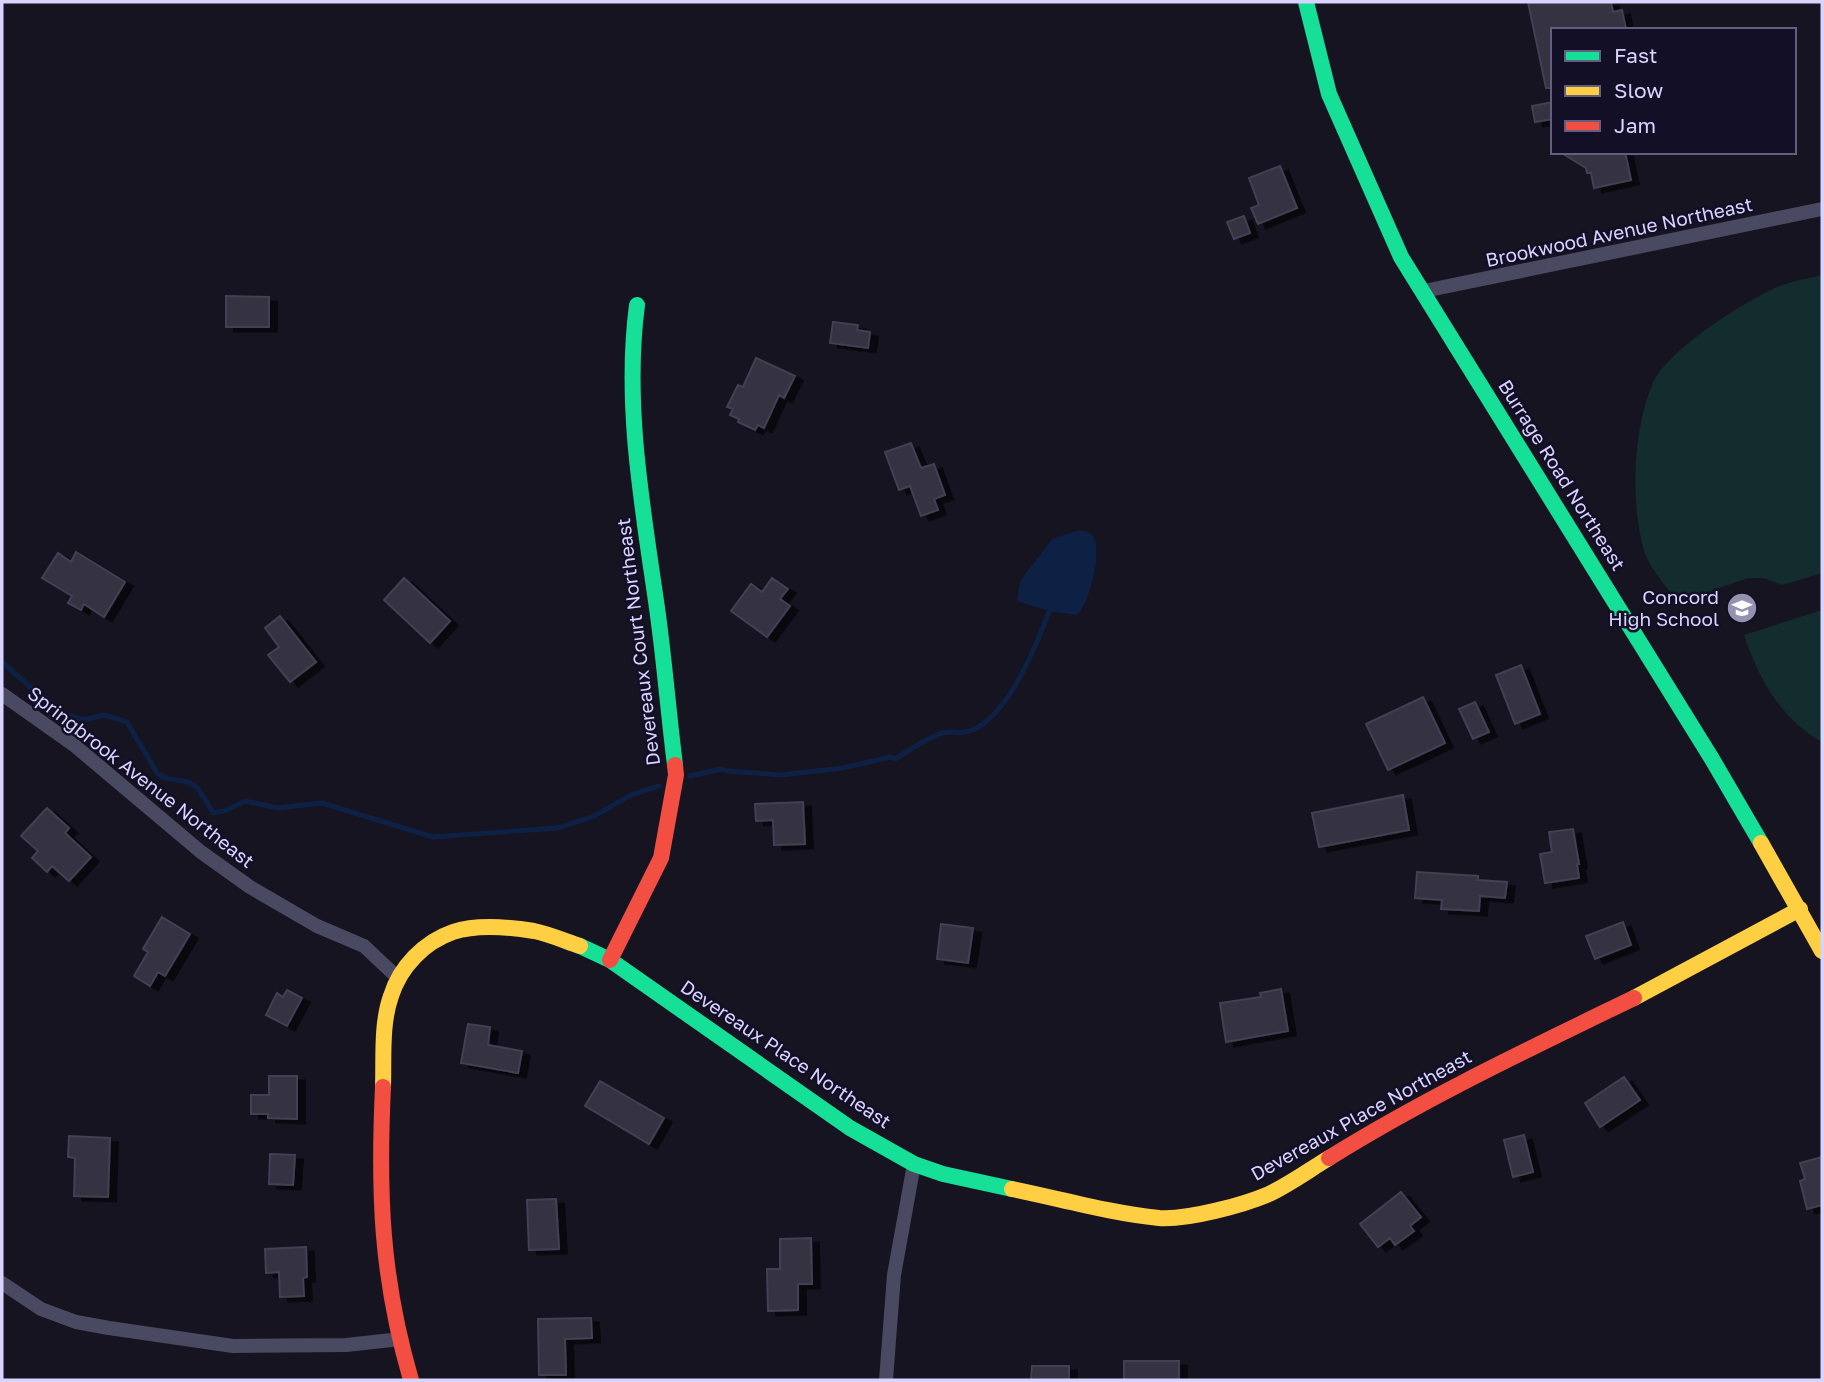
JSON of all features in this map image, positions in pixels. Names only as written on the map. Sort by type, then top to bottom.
[{"type":"street","name":"Burrage Road Northeast","points":[[1306,2],[1329,94],[1401,257],[1712,759],[1822,951]]},
{"type":"street","name":"Brookwood Avenue Northeast","points":[[1424,291],[1822,209]]},
{"type":"street","name":"Devereaux Court Northeast","points":[[610,960],[661,858],[676,775],[647,546],[631,386],[637,305]]},
{"type":"street","name":"Springbrook Avenue Northeast","points":[[2,694],[74,745],[201,852],[250,887],[317,926],[364,946],[398,978]]},
{"type":"street","name":"Devereaux Place Northeast","points":[[411,1380],[384,1254],[380,1160],[386,1018],[390,997],[398,978],[417,953],[453,932],[487,927],[536,931],[587,948],[610,960],[850,1128],[914,1164],[943,1174],[1112,1210],[1161,1217],[1209,1212],[1268,1194],[1441,1092],[1653,989],[1800,909]]},
{"type":"street","points":[[886,1380],[894,1275],[914,1164]]},
{"type":"street","points":[[2,1283],[41,1309],[76,1322],[233,1346],[334,1346],[401,1339]]},
{"type":"green space","points":[[1822,275],[1822,573],[1782,585],[1763,578],[1748,578],[1678,602],[1647,559],[1637,514],[1637,446],[1652,385],[1672,358],[1723,318],[1777,287]]},
{"type":"green space","points":[[1822,610],[1822,742],[1794,721],[1773,696],[1764,682],[1744,635]]},
{"type":"water","points":[[1079,530],[1093,536],[1096,543],[1090,589],[1082,610],[1077,615],[1049,611],[1017,601],[1020,581],[1052,539]]},
{"type":"building","points":[[1528,2],[1611,2],[1613,12],[1622,10],[1626,28],[1551,28],[1551,88],[1546,88]]},
{"type":"building","points":[[1551,102],[1551,119],[1535,122],[1532,106]]},
{"type":"building","points":[[1563,154],[1625,154],[1631,180],[1594,188],[1591,173],[1587,173],[1586,168]]},
{"type":"building","points":[[1280,166],[1297,208],[1258,224],[1251,208],[1259,205],[1249,178]]},
{"type":"building","points":[[1244,216],[1250,233],[1234,239],[1227,222]]},
{"type":"building","points":[[226,296],[269,297],[269,327],[226,327]]},
{"type":"building","points":[[833,322],[858,325],[857,330],[870,332],[868,348],[830,343]]},
{"type":"building","points":[[756,358],[795,376],[784,398],[779,395],[764,428],[758,425],[755,430],[738,422],[739,419],[730,415],[733,409],[727,407],[738,385],[743,387]]},
{"type":"building","points":[[911,443],[921,468],[934,464],[945,495],[934,499],[938,510],[921,516],[910,486],[899,490],[885,452]]},
{"type":"building","points":[[76,552],[125,582],[104,617],[84,604],[81,610],[68,603],[72,596],[42,578],[58,553],[71,562]]},
{"type":"building","points":[[404,578],[450,621],[430,643],[384,600]]},
{"type":"building","points":[[772,578],[788,589],[780,599],[790,606],[767,637],[731,611],[751,584],[762,592]]},
{"type":"building","points":[[280,616],[316,662],[290,682],[268,655],[279,647],[265,628]]},
{"type":"building","points":[[1521,665],[1540,714],[1515,724],[1496,675]]},
{"type":"building","points":[[1423,697],[1445,743],[1388,770],[1366,724]]},
{"type":"building","points":[[1475,702],[1489,732],[1473,739],[1459,709]]},
{"type":"building","points":[[1403,795],[1409,830],[1319,847],[1312,813]]},
{"type":"building","points":[[803,802],[805,844],[774,845],[773,820],[756,821],[755,804]]},
{"type":"building","points":[[47,808],[69,828],[65,833],[91,857],[69,881],[52,866],[47,872],[32,858],[38,851],[21,836]]},
{"type":"building","points":[[1573,829],[1579,878],[1545,883],[1540,854],[1552,852],[1549,832]]},
{"type":"building","points":[[1417,872],[1478,876],[1478,880],[1507,882],[1505,898],[1480,896],[1479,911],[1441,909],[1442,900],[1415,898]]},
{"type":"building","points":[[162,917],[190,934],[165,976],[158,972],[150,986],[134,976],[148,952],[143,949]]},
{"type":"building","points":[[1623,922],[1631,945],[1595,959],[1586,936]]},
{"type":"building","points":[[941,924],[973,928],[968,963],[937,959]]},
{"type":"building","points":[[1281,989],[1288,1031],[1226,1042],[1220,1003],[1261,997],[1260,993]]},
{"type":"building","points":[[287,990],[302,998],[287,1026],[266,1015],[277,993],[283,997]]},
{"type":"building","points":[[468,1024],[490,1027],[488,1045],[522,1051],[518,1073],[461,1063]]},
{"type":"building","points":[[269,1076],[297,1076],[297,1119],[268,1118],[268,1114],[251,1114],[251,1095],[269,1095]]},
{"type":"building","points":[[1624,1077],[1640,1100],[1600,1127],[1585,1103]]},
{"type":"building","points":[[600,1081],[664,1118],[649,1144],[585,1106]]},
{"type":"building","points":[[1524,1135],[1533,1172],[1513,1177],[1504,1140]]},
{"type":"building","points":[[69,1136],[110,1138],[108,1197],[74,1196],[75,1158],[68,1157]]},
{"type":"building","points":[[270,1154],[295,1155],[293,1185],[269,1184]]},
{"type":"building","points":[[1822,1157],[1822,1205],[1807,1209],[1800,1181],[1805,1179],[1800,1163]]},
{"type":"building","points":[[1401,1192],[1421,1217],[1410,1226],[1414,1231],[1395,1245],[1390,1238],[1378,1247],[1360,1224]]},
{"type":"building","points":[[556,1199],[559,1249],[529,1250],[527,1200]]},
{"type":"building","points":[[811,1238],[812,1284],[798,1284],[798,1310],[768,1311],[767,1269],[780,1269],[780,1239]]},
{"type":"building","points":[[306,1247],[307,1277],[303,1278],[304,1296],[280,1297],[279,1272],[266,1273],[265,1249]]},
{"type":"building","points":[[591,1318],[592,1338],[565,1339],[566,1375],[539,1375],[538,1319]]},
{"type":"building","points":[[1124,1361],[1179,1361],[1179,1380],[1124,1380]]},
{"type":"building","points":[[1032,1366],[1069,1366],[1069,1380],[1031,1380]]},
{"type":"waterway","points":[[690,776],[722,769],[781,775],[843,768],[890,757],[895,759],[942,733],[970,731],[984,723],[1009,695],[1030,658],[1051,606]]},
{"type":"waterway","points":[[2,662],[66,714],[84,720],[104,715],[127,722],[157,773],[192,784],[213,813],[245,801],[278,808],[322,803],[433,837],[558,828],[594,816],[631,795],[659,786]]},
{"type":"traffic: fast","points":[[1306,2],[1329,94],[1401,257],[1712,759],[1761,843]]},
{"type":"traffic: fast","points":[[637,305],[633,379],[636,453],[675,765]]},
{"type":"traffic: fast","points":[[580,946],[610,960],[850,1128],[914,1164],[943,1174],[1012,1189]]},
{"type":"traffic: slow","points":[[1761,843],[1822,951]]},
{"type":"traffic: slow","points":[[1634,998],[1800,909]]},
{"type":"traffic: slow","points":[[383,1087],[384,1029],[391,996],[400,975],[414,957],[432,942],[462,929],[493,927],[534,931],[580,946]]},
{"type":"traffic: slow","points":[[1012,1189],[1122,1213],[1159,1218],[1185,1217],[1230,1207],[1269,1194],[1329,1158]]},
{"type":"traffic: jam","points":[[610,960],[661,858],[676,775],[675,765]]},
{"type":"traffic: jam","points":[[1329,1158],[1441,1094],[1634,998]]},
{"type":"traffic: jam","points":[[383,1087],[381,1163],[384,1235],[393,1306],[411,1380]]},
{"type":"place","name":"Concord High School","points":[[1742,608]]}]
